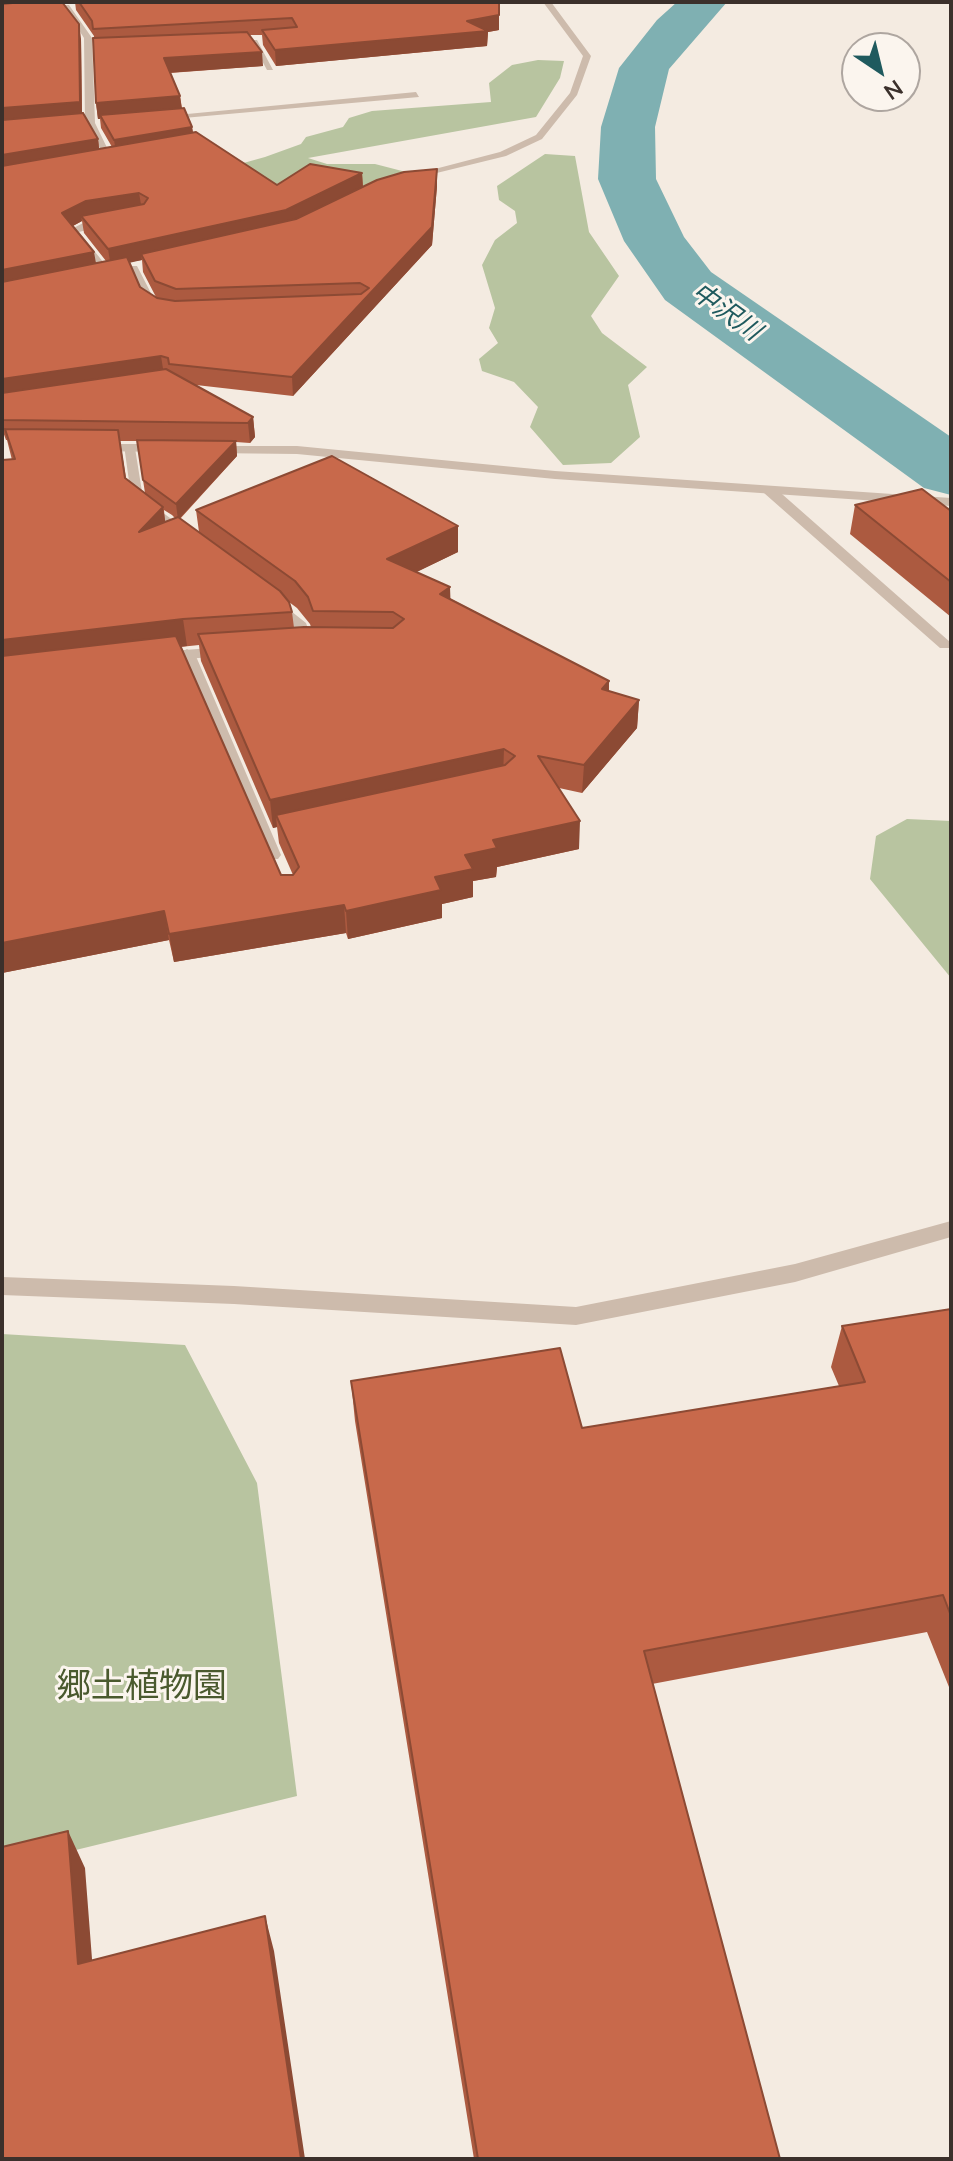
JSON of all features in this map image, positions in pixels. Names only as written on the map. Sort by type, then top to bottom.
[{"type":"street","points":[[398,183],[503,154],[539,137],[574,93],[587,56],[547,2]]},
{"type":"street","points":[[53,8],[80,5]]},
{"type":"street","points":[[66,7],[88,38],[90,123],[110,158]]},
{"type":"street","points":[[240,43],[267,40]]},
{"type":"street","points":[[254,42],[270,68]]},
{"type":"street","points":[[89,48],[104,47]]},
{"type":"street","points":[[152,118],[416,95]]},
{"type":"street","points":[[75,124],[105,122]]},
{"type":"street","points":[[94,160],[125,155]]},
{"type":"street","points":[[107,273],[73,231],[89,224],[129,218]]},
{"type":"street","points":[[93,276],[148,265]]},
{"type":"street","points":[[133,268],[150,303],[169,312]]},
{"type":"street","points":[[87,447],[175,449]]},
{"type":"street","points":[[129,448],[137,500],[201,547]]},
{"type":"street","points":[[190,449],[297,450],[555,475],[951,502]]},
{"type":"street","points":[[769,490],[945,645]]},
{"type":"street","points":[[264,594],[290,613],[301,626],[306,646]]},
{"type":"street","points":[[141,659],[247,650]]},
{"type":"street","points":[[187,654],[272,836],[277,867]]},
{"type":"street","points":[[2,1286],[234,1295],[576,1316],[795,1273],[951,1229]]},
{"type":"green space","points":[[538,60],[564,61],[560,78],[536,117],[308,158],[327,164],[375,164],[406,172],[361,187],[161,186],[265,157],[301,144],[306,137],[343,127],[349,118],[372,111],[491,102],[489,83],[512,65]]},
{"type":"green space","points":[[545,154],[575,156],[589,232],[619,276],[591,316],[602,333],[647,367],[628,385],[640,437],[611,463],[563,465],[530,427],[538,407],[514,382],[482,371],[479,359],[498,343],[489,328],[495,308],[482,265],[495,240],[517,223],[515,211],[499,200],[497,186]]},
{"type":"green space","points":[[907,819],[951,821],[951,978],[870,879],[876,836]]},
{"type":"green space","name":"郷土植物園","points":[[2,1334],[185,1345],[257,1483],[297,1796],[2,1868]]},
{"type":"building","points":[[62,2],[79,24],[80,102],[2,108],[2,4]]},
{"type":"building","points":[[79,2],[499,2],[499,15],[467,21],[488,31],[275,50],[262,30],[297,27],[292,18],[93,29],[92,21]]},
{"type":"building","points":[[247,32],[262,52],[164,58],[180,96],[96,103],[93,38]]},
{"type":"building","points":[[184,108],[192,127],[114,140],[100,115]]},
{"type":"building","points":[[83,113],[98,139],[2,155],[2,120]]},
{"type":"building","points":[[196,132],[277,185],[310,164],[362,173],[286,210],[108,249],[81,216],[144,204],[148,198],[139,193],[86,201],[62,213],[94,252],[2,270],[2,166]]},
{"type":"building","points":[[437,169],[432,227],[292,377],[169,364],[168,358],[161,356],[2,379],[2,282],[127,257],[140,287],[157,298],[175,301],[361,294],[369,288],[360,283],[176,289],[155,281],[141,254],[296,219],[377,180],[404,172]]},
{"type":"building","points":[[166,369],[253,417],[248,423],[2,420],[2,393]]},
{"type":"building","points":[[5,429],[118,430],[125,478],[163,507],[139,532],[178,517],[280,591],[292,612],[183,619],[2,640],[2,460],[15,459]]},
{"type":"building","points":[[137,440],[236,441],[176,504],[143,480]]},
{"type":"building","points":[[332,456],[458,526],[387,559],[450,587],[440,594],[609,681],[602,689],[639,700],[584,765],[538,756],[580,821],[493,840],[497,848],[465,855],[473,869],[435,877],[441,890],[346,911],[344,905],[169,934],[164,911],[2,943],[2,656],[176,636],[281,875],[293,875],[299,867],[276,815],[505,765],[515,756],[504,749],[270,800],[198,634],[304,627],[393,628],[404,619],[393,612],[313,611],[308,597],[295,581],[196,510]]},
{"type":"building","points":[[922,489],[951,511],[951,582],[855,505]]},
{"type":"building","points":[[951,1309],[951,1616],[943,1595],[644,1651],[780,2159],[478,2159],[351,1381],[560,1348],[582,1428],[865,1382],[842,1326]]},
{"type":"building","points":[[68,1831],[78,1964],[265,1916],[301,2159],[2,2159],[2,1847]]},
{"type":"waterway","name":"中沢川","points":[[704,2],[674,30],[644,68],[628,127],[627,179],[655,241],[688,286],[951,472]]}]
